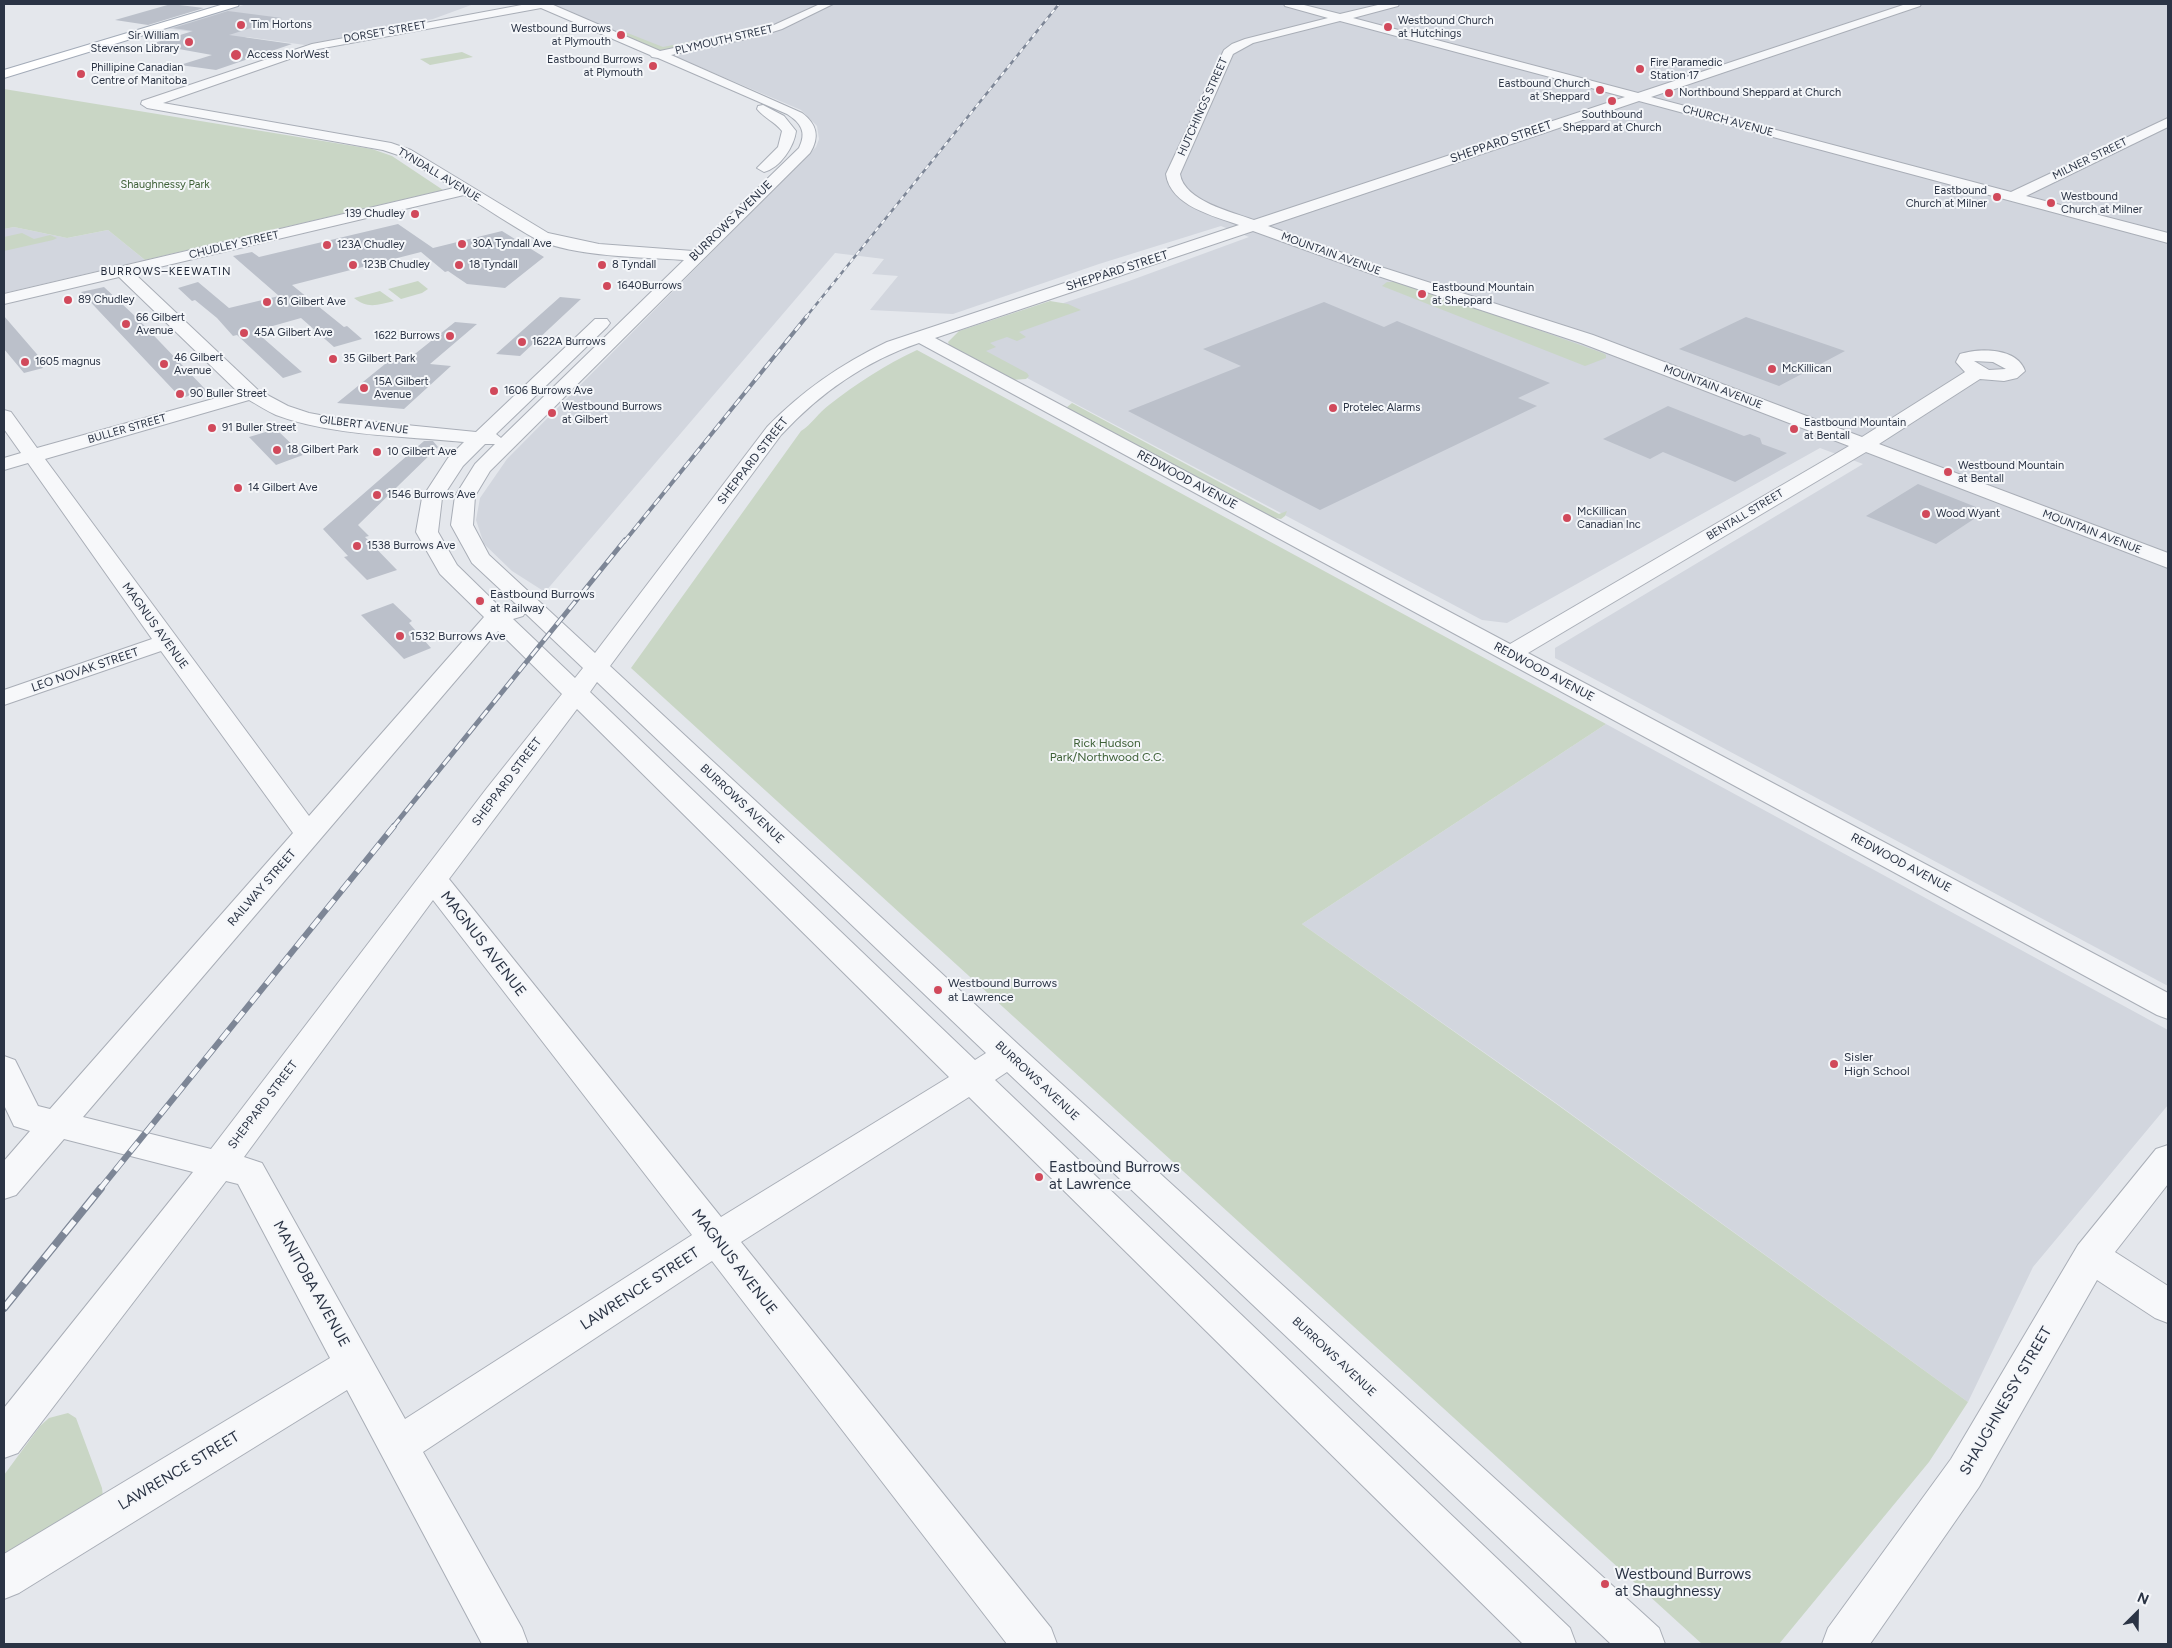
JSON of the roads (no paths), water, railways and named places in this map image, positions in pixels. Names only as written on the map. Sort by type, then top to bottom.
[{"type":"main road","points":[[4,68],[216,4]]},
{"type":"main road","points":[[4,74],[234,4]]},
{"type":"street","name":"BURROWS AVENUE","points":[[543,4],[784,108],[805,121],[810,129],[810,137],[805,150],[685,251],[660,268]]},
{"type":"street","name":"DORSET STREET","points":[[147,104],[316,46],[524,5],[543,4]]},
{"type":"street","name":"PLYMOUTH STREET","points":[[644,58],[761,32],[828,4]]},
{"type":"street","name":"CHURCH AVENUE","points":[[1289,4],[2168,238]]},
{"type":"street","name":"HUTCHINGS STREET","points":[[1254,226],[1189,199],[1174,182],[1173,174],[1228,52],[1236,46],[1249,41],[1394,4]]},
{"type":"street","name":"SHEPPARD STREET","points":[[4,1439],[218,1166],[433,879],[774,431],[820,388],[847,370],[893,346],[920,336],[1916,4]]},
{"type":"street","name":"BURROWS AVENUE","points":[[524,5],[767,111],[786,124],[789,131],[787,144],[756,176]]},
{"type":"street","name":"TYNDALL AVENUE","points":[[147,104],[386,146],[406,153],[535,233],[554,240],[597,248],[685,251]]},
{"type":"street","name":"MILNER STREET","points":[[2012,197],[2168,122]]},
{"type":"street","name":"CHUDLEY STREET","points":[[4,299],[465,190]]},
{"type":"street","name":"MOUNTAIN AVENUE","points":[[1254,226],[1378,271],[1587,339],[2168,561]]},
{"type":"street","name":"BURROWS AVENUE","points":[[685,251],[482,468],[465,496],[462,525],[480,558],[530,605],[586,680],[972,1078],[1554,1644]]},
{"type":"street","name":"GILBERT AVENUE","points":[[123,271],[251,394],[281,410],[320,421],[509,440]]},
{"type":"street","name":"BURROWS AVENUE","points":[[614,312],[455,462],[432,498],[427,532],[448,569],[533,654],[586,680],[1009,1055],[1643,1644]]},
{"type":"street","name":"REDWOOD AVENUE","points":[[920,336],[2168,1006]]},
{"type":"street","name":"BENTALL STREET","points":[[1510,654],[1864,445],[1978,372]]},
{"type":"street","name":"BULLER STREET","points":[[4,464],[251,394]]},
{"type":"street","name":"MAGNUS AVENUE","points":[[4,416],[165,642],[250,754],[294,817],[309,834]]},
{"type":"street","name":"RAILWAY STREET","points":[[4,1185],[497,618],[530,605]]},
{"type":"street","name":"LEO NOVAK STREET","points":[[4,698],[165,642]]},
{"type":"street","name":"MAGNUS AVENUE","points":[[433,879],[1035,1644]]},
{"type":"street","name":"LAWRENCE STREET","points":[[399,1445],[716,1239],[1009,1055]]},
{"type":"street","name":"MANITOBA AVENUE","points":[[4,1069],[26,1117],[138,1143],[218,1166],[250,1173],[506,1644]]},
{"type":"street","name":"SHAUGHNESSY STREET","points":[[1844,1644],[1965,1473],[2091,1256],[2168,1159]]},
{"type":"street","points":[[2091,1256],[2168,1306]]},
{"type":"street","name":"LAWRENCE STREET","points":[[4,1578],[354,1364]]},
{"type":"railway","points":[[806,317],[1059,4]]},
{"type":"railway","points":[[624,542],[807,316]]},
{"type":"railway","points":[[393,827],[625,540]]},
{"type":"railway","points":[[100,1189],[394,826]]},
{"type":"railway","points":[[4,1308],[101,1188]]},
{"type":"place","name":"Tim Hortons","points":[[241,25]]},
{"type":"place","name":"Westbound Church at Hutchings","points":[[1388,27]]},
{"type":"place","name":"Westbound Burrows at Plymouth","points":[[621,35]]},
{"type":"place","name":"Sir William Stevenson Library","points":[[189,42]]},
{"type":"place","name":"Access NorWest","points":[[236,55]]},
{"type":"place","name":"Eastbound Burrows at Plymouth","points":[[653,66]]},
{"type":"place","name":"Fire Paramedic Station 17","points":[[1640,69]]},
{"type":"place","name":"Phillipine Canadian Centre of Manitoba","points":[[81,74]]},
{"type":"place","name":"Eastbound Church at Sheppard","points":[[1600,90]]},
{"type":"place","name":"Northbound Sheppard at Church","points":[[1669,93]]},
{"type":"place","name":"Southbound Sheppard at Church","points":[[1612,101]]},
{"type":"place","name":"Eastbound Church at Milner","points":[[1997,197]]},
{"type":"place","name":"Westbound Church at Milner","points":[[2051,203]]},
{"type":"place","name":"139 Chudley","points":[[415,214]]},
{"type":"place","name":"30A Tyndall Ave","points":[[462,244]]},
{"type":"place","name":"123A Chudley","points":[[327,245]]},
{"type":"place","name":"123B Chudley","points":[[353,265]]},
{"type":"place","name":"18 Tyndall","points":[[459,265]]},
{"type":"place","name":"8 Tyndall","points":[[602,265]]},
{"type":"place","name":"1640Burrows","points":[[607,286]]},
{"type":"place","name":"Eastbound Mountain at Sheppard","points":[[1422,294]]},
{"type":"place","name":"89 Chudley","points":[[68,300]]},
{"type":"place","name":"61 Gilbert Ave","points":[[267,302]]},
{"type":"place","name":"66 Gilbert Avenue","points":[[126,324]]},
{"type":"place","name":"45A Gilbert Ave","points":[[244,333]]},
{"type":"place","name":"1622 Burrows","points":[[450,336]]},
{"type":"place","name":"1622A Burrows","points":[[522,342]]},
{"type":"place","name":"35 Gilbert Park","points":[[333,359]]},
{"type":"place","name":"1605 magnus","points":[[25,362]]},
{"type":"place","name":"46 Gilbert Avenue","points":[[164,364]]},
{"type":"place","name":"McKillican","points":[[1772,369]]},
{"type":"place","name":"15A Gilbert Avenue","points":[[364,388]]},
{"type":"place","name":"1606 Burrows Ave","points":[[494,391]]},
{"type":"place","name":"90 Buller Street","points":[[180,394]]},
{"type":"place","name":"Protelec Alarms","points":[[1333,408]]},
{"type":"place","name":"Westbound Burrows at Gilbert","points":[[552,413]]},
{"type":"place","name":"91 Buller Street","points":[[212,428]]},
{"type":"place","name":"Eastbound Mountain at Bentall","points":[[1794,429]]},
{"type":"place","name":"18 Gilbert Park","points":[[277,450]]},
{"type":"place","name":"10 Gilbert Ave","points":[[377,452]]},
{"type":"place","name":"Westbound Mountain at Bentall","points":[[1948,472]]},
{"type":"place","name":"14 Gilbert Ave","points":[[238,488]]},
{"type":"place","name":"1546 Burrows Ave","points":[[377,495]]},
{"type":"place","name":"Wood Wyant","points":[[1926,514]]},
{"type":"place","name":"McKillican Canadian Inc","points":[[1567,518]]},
{"type":"place","name":"1538 Burrows Ave","points":[[357,546]]},
{"type":"place","name":"Eastbound Burrows at Railway","points":[[480,601]]},
{"type":"place","name":"1532 Burrows Ave","points":[[400,636]]},
{"type":"place","name":"Westbound Burrows at Lawrence","points":[[938,990]]},
{"type":"place","name":"Sisler High School","points":[[1834,1064]]},
{"type":"place","name":"Eastbound Burrows at Lawrence","points":[[1039,1177]]},
{"type":"place","name":"Westbound Burrows at Shaughnessy","points":[[1605,1584]]},
{"type":"district","name":"BURROWS–KEEWATIN","points":[[166,272]]},
{"type":"park label","name":"Shaughnessy Park","points":[[165,185]]},
{"type":"park label","name":"Rick Hudson Park/Northwood C.C.","points":[[1107,750]]}]
